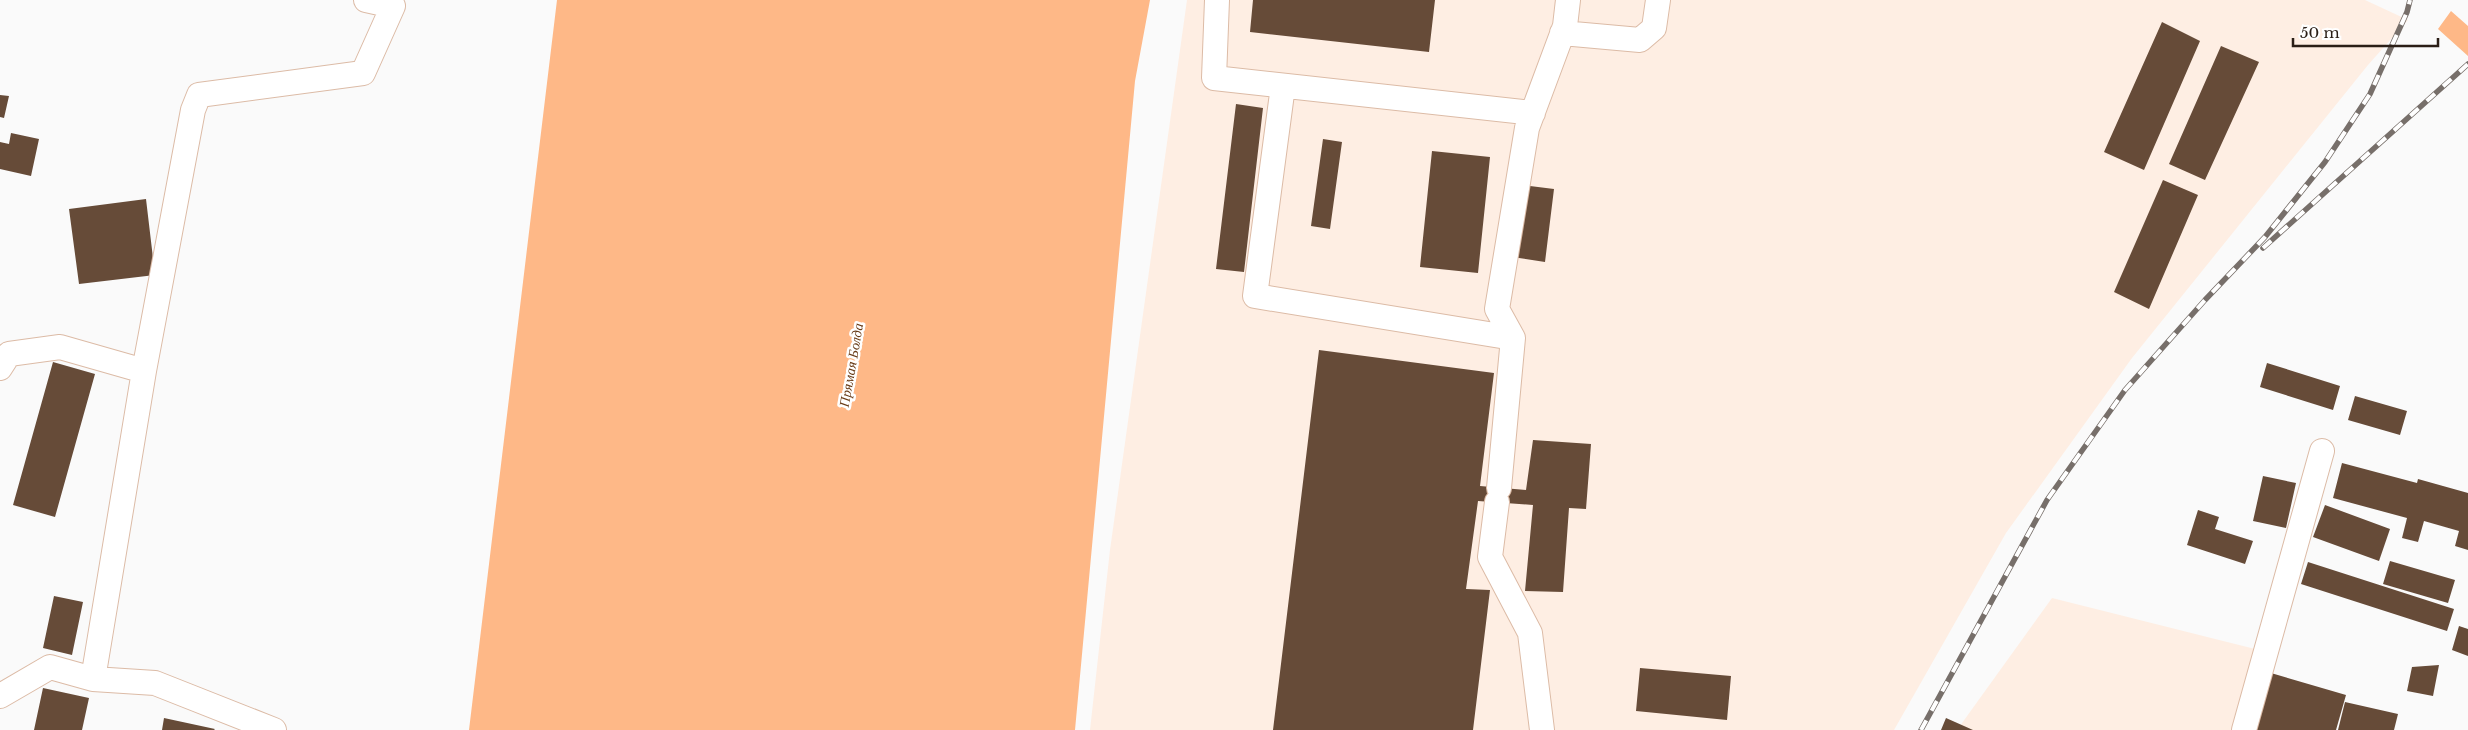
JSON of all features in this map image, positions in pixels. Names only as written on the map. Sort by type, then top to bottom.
[{"type":"street","points":[[93,679],[144,371],[193,110],[200,95],[363,73],[393,6],[366,0]]},
{"type":"street","points":[[1217,0],[1214,78],[1533,113]]},
{"type":"street","points":[[1542,730],[1530,633],[1490,557],[1513,338],[1496,309],[1527,128],[1562,33],[1568,0]]},
{"type":"street","points":[[1562,33],[1640,40],[1654,28],[1658,0]]},
{"type":"street","points":[[1283,86],[1255,296],[1513,338]]},
{"type":"street","points":[[0,368],[9,354],[60,347],[144,371]]},
{"type":"street","points":[[2244,730],[2322,451]]},
{"type":"street","points":[[0,696],[50,667],[93,679],[155,683],[274,730]]},
{"type":"shaded area","points":[[1187,0],[2365,0],[2408,20],[2368,65],[2132,358],[2006,533],[1894,730],[1090,730],[1110,550]]},
{"type":"shaded area","points":[[2052,598],[2263,651],[2239,730],[1957,730]]},
{"type":"water","name":"Прямая Болда","points":[[557,0],[1150,0],[1135,81],[1075,730],[469,730]]},
{"type":"water","points":[[2451,11],[2468,26],[2468,56],[2438,29]]},
{"type":"building","points":[[1253,0],[1435,0],[1429,52],[1250,32]]},
{"type":"building","points":[[2162,22],[2200,41],[2144,170],[2104,152]]},
{"type":"building","points":[[2221,46],[2259,62],[2205,180],[2169,164]]},
{"type":"building","points":[[0,95],[9,96],[4,118],[0,117]]},
{"type":"building","points":[[1236,104],[1263,108],[1244,272],[1216,269]]},
{"type":"building","points":[[11,133],[39,139],[31,176],[0,169],[0,142],[9,144]]},
{"type":"building","points":[[1323,139],[1342,142],[1330,229],[1311,226]]},
{"type":"building","points":[[1432,151],[1490,157],[1478,273],[1420,267]]},
{"type":"building","points":[[2163,180],[2198,195],[2149,309],[2114,292]]},
{"type":"building","points":[[1521,185],[1554,189],[1545,262],[1512,257]]},
{"type":"building","points":[[146,199],[155,275],[79,284],[69,209]]},
{"type":"building","points":[[1319,350],[1494,373],[1480,486],[1526,490],[1533,440],[1591,444],[1586,509],[1569,508],[1563,592],[1525,591],[1533,505],[1478,501],[1466,589],[1490,590],[1473,730],[1273,730]]},
{"type":"building","points":[[53,362],[95,374],[55,517],[13,505]]},
{"type":"building","points":[[2267,363],[2340,386],[2333,410],[2260,387]]},
{"type":"building","points":[[2355,396],[2407,411],[2400,435],[2348,420]]},
{"type":"building","points":[[2342,463],[2417,483],[2418,479],[2468,493],[2468,550],[2455,546],[2459,531],[2424,521],[2418,542],[2402,538],[2407,518],[2333,498]]},
{"type":"building","points":[[2263,476],[2296,483],[2286,528],[2253,521]]},
{"type":"building","points":[[2325,505],[2390,529],[2379,561],[2313,537]]},
{"type":"building","points":[[2198,510],[2219,517],[2215,529],[2253,541],[2245,564],[2187,545]]},
{"type":"building","points":[[2390,561],[2455,580],[2448,603],[2383,584]]},
{"type":"building","points":[[2308,562],[2454,609],[2447,631],[2301,584]]},
{"type":"building","points":[[54,596],[83,602],[72,655],[43,648]]},
{"type":"building","points":[[2459,626],[2468,629],[2468,656],[2452,650]]},
{"type":"building","points":[[2439,665],[2433,696],[2407,691],[2412,667]]},
{"type":"building","points":[[1640,668],[1731,676],[1727,720],[1636,711]]},
{"type":"building","points":[[2271,673],[2346,695],[2336,730],[2255,730]]},
{"type":"building","points":[[43,688],[89,698],[82,730],[34,730]]},
{"type":"building","points":[[2345,702],[2398,714],[2394,730],[2338,730]]},
{"type":"building","points":[[164,718],[215,729],[162,730]]},
{"type":"building","points":[[1946,718],[1973,730],[1941,730]]},
{"type":"railway","points":[[1921,730],[2047,500],[2125,390],[2205,300],[2265,237],[2325,162],[2370,94],[2407,12],[2410,0]]},
{"type":"railway","points":[[2263,248],[2468,64]]}]
